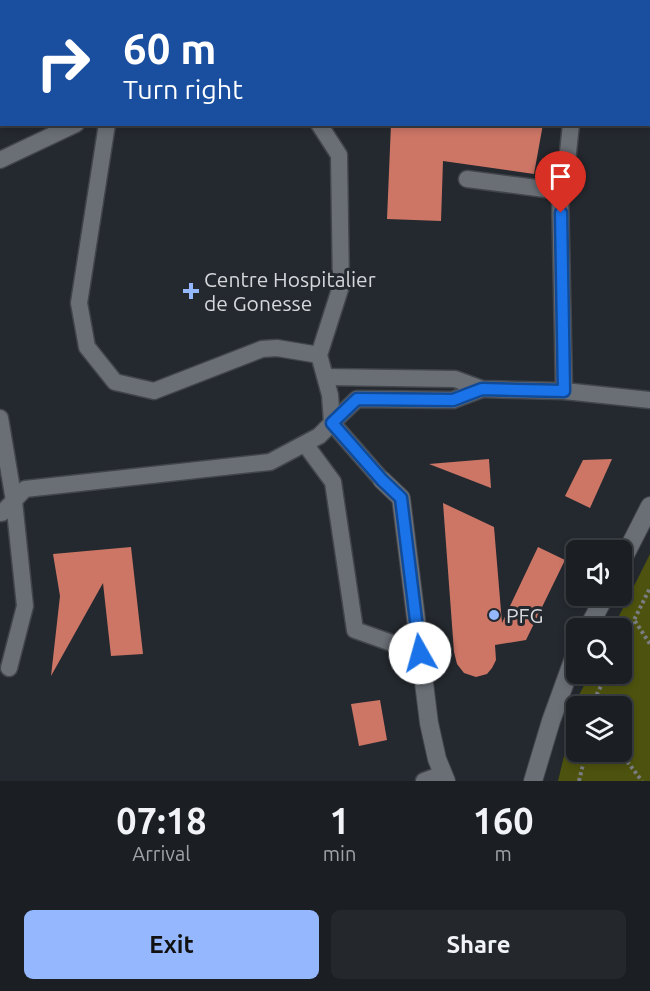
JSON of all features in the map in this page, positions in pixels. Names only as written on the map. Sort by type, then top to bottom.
[{"type":"street","points":[[382,480],[401,498],[429,723],[437,759],[444,777]]},
{"type":"street","points":[[632,541],[650,506]]},
{"type":"street","points":[[533,781],[566,680]]},
{"type":"lane","points":[[0,160],[72,126]]},
{"type":"lane","points":[[107,126],[79,303],[87,347],[115,382],[154,391],[262,349],[277,348],[320,355]]},
{"type":"lane","points":[[321,126],[339,155],[340,286],[320,355],[330,396],[332,423],[382,480]]},
{"type":"lane","points":[[564,391],[560,191],[567,162],[571,126]]},
{"type":"lane","points":[[467,179],[560,191]]},
{"type":"lane","points":[[326,377],[455,379],[482,389],[564,391],[650,400]]},
{"type":"lane","points":[[0,513],[25,489],[270,462],[320,436],[357,399],[453,400],[482,389]]},
{"type":"lane","points":[[0,418],[14,501],[25,606],[9,668]]},
{"type":"lane","points":[[305,444],[333,482],[355,630],[420,653]]},
{"type":"lane","points":[[424,781],[444,777]]},
{"type":"path","points":[[632,624],[650,588]]},
{"type":"path","points":[[634,620],[650,644]]},
{"type":"path","points":[[579,781],[584,762]]},
{"type":"path","points":[[628,762],[642,781]]},
{"type":"green space","points":[[650,554],[650,781],[558,781],[566,748],[566,762],[632,762],[632,696],[579,696],[585,684],[632,684],[632,618],[618,618],[624,606],[632,606],[632,590]]},
{"type":"building","points":[[391,126],[543,126],[534,174],[443,161],[441,221],[387,219]]},
{"type":"building","points":[[489,459],[491,488],[429,464]]},
{"type":"building","points":[[612,459],[590,508],[565,496],[583,460]]},
{"type":"building","name":"PFG","points":[[443,503],[494,527],[502,623],[538,547],[565,560],[526,640],[495,645],[496,660],[492,668],[487,674],[476,677],[464,673],[457,664],[454,652]]},
{"type":"building","points":[[131,547],[143,654],[111,656],[103,583],[51,676],[60,596],[53,554]]},
{"type":"building","points":[[380,700],[387,740],[359,746],[351,704]]},
{"type":"place","name":"Centre Hospitalier de Gonesse","points":[[191,291]]},
{"type":"place","name":"PFG","points":[[494,615]]},
{"type":"route","points":[[420,653],[401,498],[332,423],[357,399],[453,400],[482,389],[564,391],[561,213]]}]
